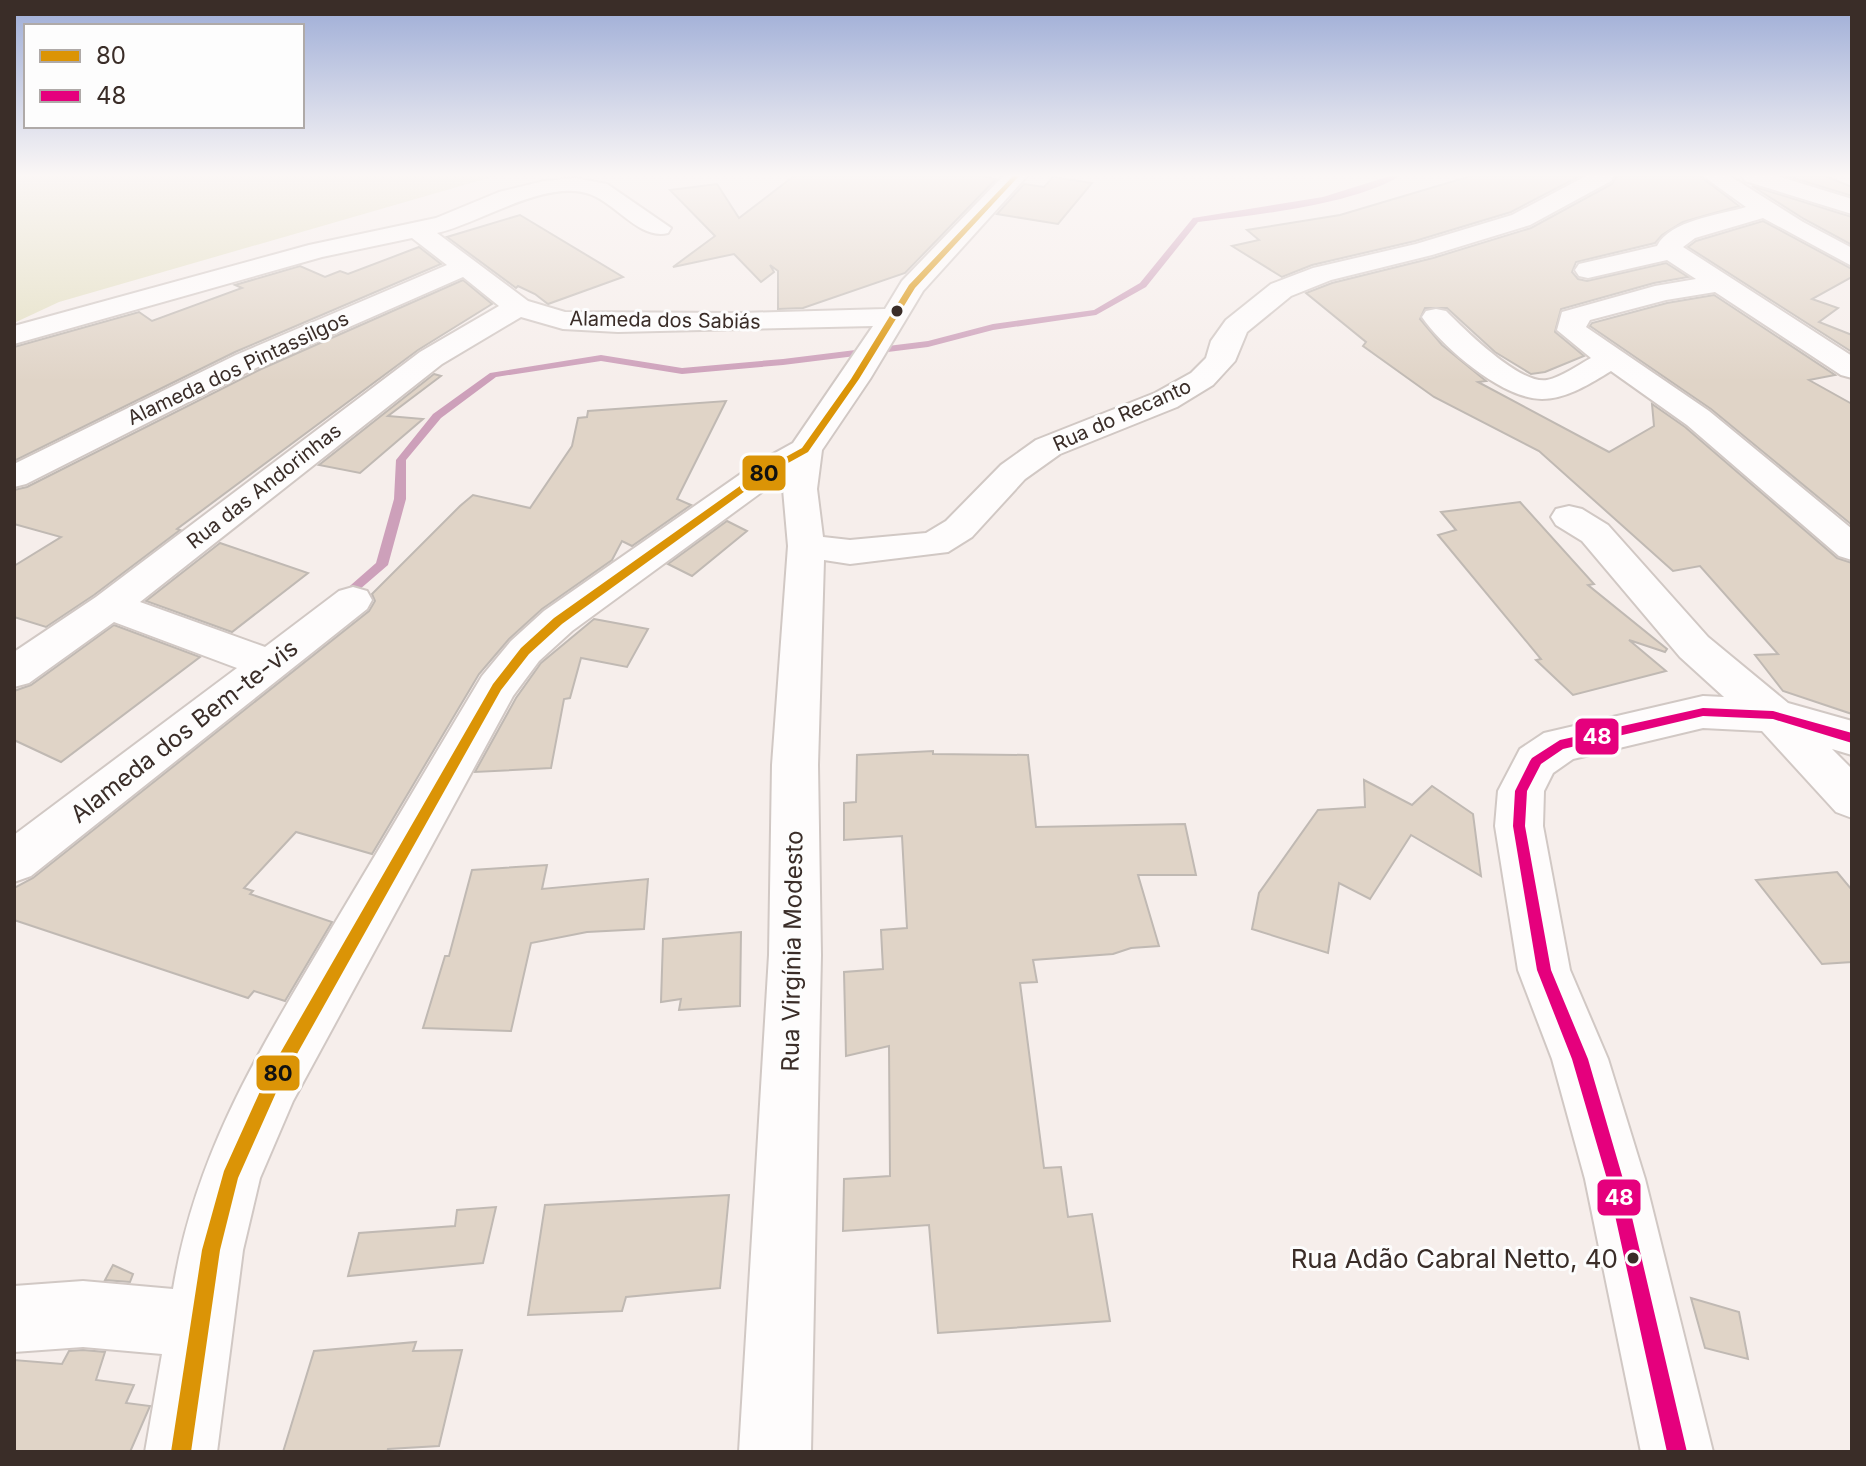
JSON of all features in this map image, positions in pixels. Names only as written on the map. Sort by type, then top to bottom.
[{"type":"street","points":[[14,335],[346,244]]},
{"type":"street","name":"Alameda dos Sabiás","points":[[438,244],[518,307],[586,322],[741,322],[893,317]]},
{"type":"street","points":[[181,1452],[211,1250],[230,1177],[273,1081],[497,687],[525,651],[558,621],[767,471],[805,450],[924,272],[950,244]]},
{"type":"street","name":"Rua do Recanto","points":[[806,546],[850,552],[935,544],[959,529],[1013,472],[1048,447],[1189,388],[1220,361],[1226,341],[1236,326],[1281,290],[1322,274],[1441,244]]},
{"type":"street","points":[[1671,244],[1671,251]]},
{"type":"street","points":[[1828,244],[1852,258]]},
{"type":"street","points":[[1588,270],[1671,251],[1852,369]]},
{"type":"street","name":"Alameda dos Pintassilgos","points":[[14,477],[247,361],[467,266]]},
{"type":"street","points":[[1719,283],[1665,292],[1572,318],[1571,330],[1698,418],[1852,548]]},
{"type":"street","name":"Rua das Andorinhas","points":[[14,672],[110,606],[431,358],[518,307]]},
{"type":"street","points":[[1436,317],[1458,339],[1512,379],[1536,389],[1556,387],[1612,358]]},
{"type":"street","name":"Rua Virgínia Modesto","points":[[775,1452],[795,955],[795,765],[806,546],[800,489],[805,450]]},
{"type":"street","points":[[1569,517],[1595,533],[1694,647],[1773,715],[1852,799]]},
{"type":"street","name":"Alameda dos Bem-te-vis","points":[[14,862],[353,600]]},
{"type":"street","points":[[110,606],[270,664]]},
{"type":"street","points":[[1677,1452],[1615,1179],[1580,1059],[1544,970],[1519,826],[1521,791],[1536,761],[1560,745],[1703,712],[1773,715],[1852,738]]},
{"type":"street","points":[[14,1319],[80,1314],[198,1324]]},
{"type":"shaded area","points":[[14,244],[258,244],[59,302],[14,323]]},
{"type":"building","points":[[457,244],[569,244],[623,277],[548,304],[535,294],[518,286],[516,288]]},
{"type":"building","points":[[704,244],[933,244],[905,273],[803,308],[778,309],[778,271],[770,265],[774,272],[761,282],[734,254],[673,267]]},
{"type":"building","points":[[1400,244],[1312,265],[1282,277],[1232,246]]},
{"type":"building","points":[[1477,244],[1649,244],[1576,262],[1572,272],[1578,279],[1587,281],[1666,263],[1688,277],[1654,283],[1561,309],[1555,332],[1584,356],[1545,372],[1531,374],[1495,352],[1447,308],[1425,308],[1420,319],[1442,345],[1486,381],[1478,382],[1609,452],[1654,426],[1652,404],[1685,427],[1837,558],[1852,563],[1852,714],[1783,691],[1755,655],[1778,654],[1700,566],[1673,571],[1539,451],[1434,397],[1363,346],[1366,342],[1306,293],[1332,283]]},
{"type":"building","points":[[1691,244],[1806,244],[1852,269],[1852,277],[1812,299],[1838,308],[1819,322],[1852,335],[1852,352],[1688,247]]},
{"type":"building","points":[[419,247],[441,264],[235,352],[14,461],[14,347],[139,312],[152,321],[242,288],[235,285],[300,266],[325,277],[340,271],[348,274]]},
{"type":"building","points":[[463,280],[492,304],[418,350],[177,529],[180,530],[94,595],[46,627],[14,617],[14,566],[61,537],[14,524],[14,490],[27,487],[259,370]]},
{"type":"building","points":[[1714,295],[1835,375],[1809,380],[1852,404],[1852,525],[1711,409],[1590,326],[1667,303]]},
{"type":"building","points":[[434,374],[441,376],[388,416],[423,419],[360,473],[319,465]]},
{"type":"building","points":[[726,401],[677,499],[691,505],[632,546],[622,541],[612,560],[542,609],[509,639],[479,674],[372,854],[296,832],[244,888],[253,891],[250,894],[332,922],[285,1001],[254,991],[248,998],[14,920],[14,888],[33,878],[369,611],[375,601],[372,594],[473,495],[530,508],[572,446],[578,418],[587,417],[588,411]]},
{"type":"building","points":[[1520,502],[1594,584],[1588,585],[1667,649],[1665,652],[1629,640],[1666,671],[1573,695],[1536,660],[1541,659],[1438,535],[1456,530],[1441,512]]},
{"type":"building","points":[[727,521],[747,531],[692,576],[668,564]]},
{"type":"building","points":[[220,543],[308,573],[232,632],[146,601]]},
{"type":"building","points":[[594,619],[648,629],[627,667],[581,658],[570,698],[564,699],[551,768],[475,772],[516,698],[541,663]]},
{"type":"building","points":[[114,625],[200,657],[61,762],[14,740],[14,691],[31,685]]},
{"type":"building","points":[[933,751],[933,754],[1028,755],[1036,827],[1185,824],[1196,875],[1138,875],[1159,946],[1131,948],[1113,954],[1033,960],[1037,982],[1020,983],[1044,1168],[1061,1167],[1068,1217],[1092,1214],[1110,1321],[938,1333],[929,1225],[843,1231],[844,1179],[890,1176],[889,1046],[846,1056],[844,972],[883,969],[881,930],[907,928],[902,836],[844,840],[844,803],[856,802],[857,755]]},
{"type":"building","points":[[1364,780],[1412,805],[1432,786],[1473,814],[1481,876],[1411,835],[1370,899],[1339,883],[1328,953],[1252,929],[1259,893],[1318,810],[1365,807]]},
{"type":"building","points":[[547,865],[542,889],[648,879],[644,929],[587,932],[531,943],[511,1031],[423,1028],[445,956],[449,956],[472,870]]},
{"type":"building","points":[[1837,872],[1852,890],[1852,962],[1822,964],[1756,880]]},
{"type":"building","points":[[741,932],[740,1006],[679,1010],[681,999],[661,1002],[663,939]]},
{"type":"building","points":[[729,1195],[720,1288],[626,1297],[622,1311],[528,1315],[545,1205]]},
{"type":"building","points":[[496,1207],[483,1263],[348,1276],[359,1233],[455,1226],[457,1210]]},
{"type":"building","points":[[113,1265],[133,1274],[130,1282],[105,1280]]},
{"type":"building","points":[[1691,1298],[1739,1312],[1748,1359],[1705,1348]]},
{"type":"building","points":[[416,1342],[413,1351],[462,1350],[439,1446],[388,1449],[387,1452],[283,1452],[314,1351]]},
{"type":"building","points":[[69,1351],[105,1352],[96,1380],[134,1385],[126,1403],[150,1406],[130,1452],[14,1452],[14,1360],[62,1364]]},
{"type":"waterway","points":[[341,599],[382,565],[400,499],[401,460],[437,416],[493,375],[601,358],[682,371],[783,362],[928,344],[993,327],[1096,312],[1143,285],[1176,244]]},
{"type":"transit line","name":"80","points":[[181,1452],[211,1250],[230,1177],[273,1081],[497,687],[525,651],[558,621],[767,471],[805,450],[855,379],[912,287],[952,244]]},
{"type":"transit line","name":"48","points":[[1677,1452],[1615,1179],[1580,1059],[1544,970],[1519,826],[1521,791],[1536,761],[1560,745],[1703,712],[1773,715],[1852,738]]},
{"type":"place","name":"Rua Adão Cabral Netto, 40","points":[[1633,1258]]}]
